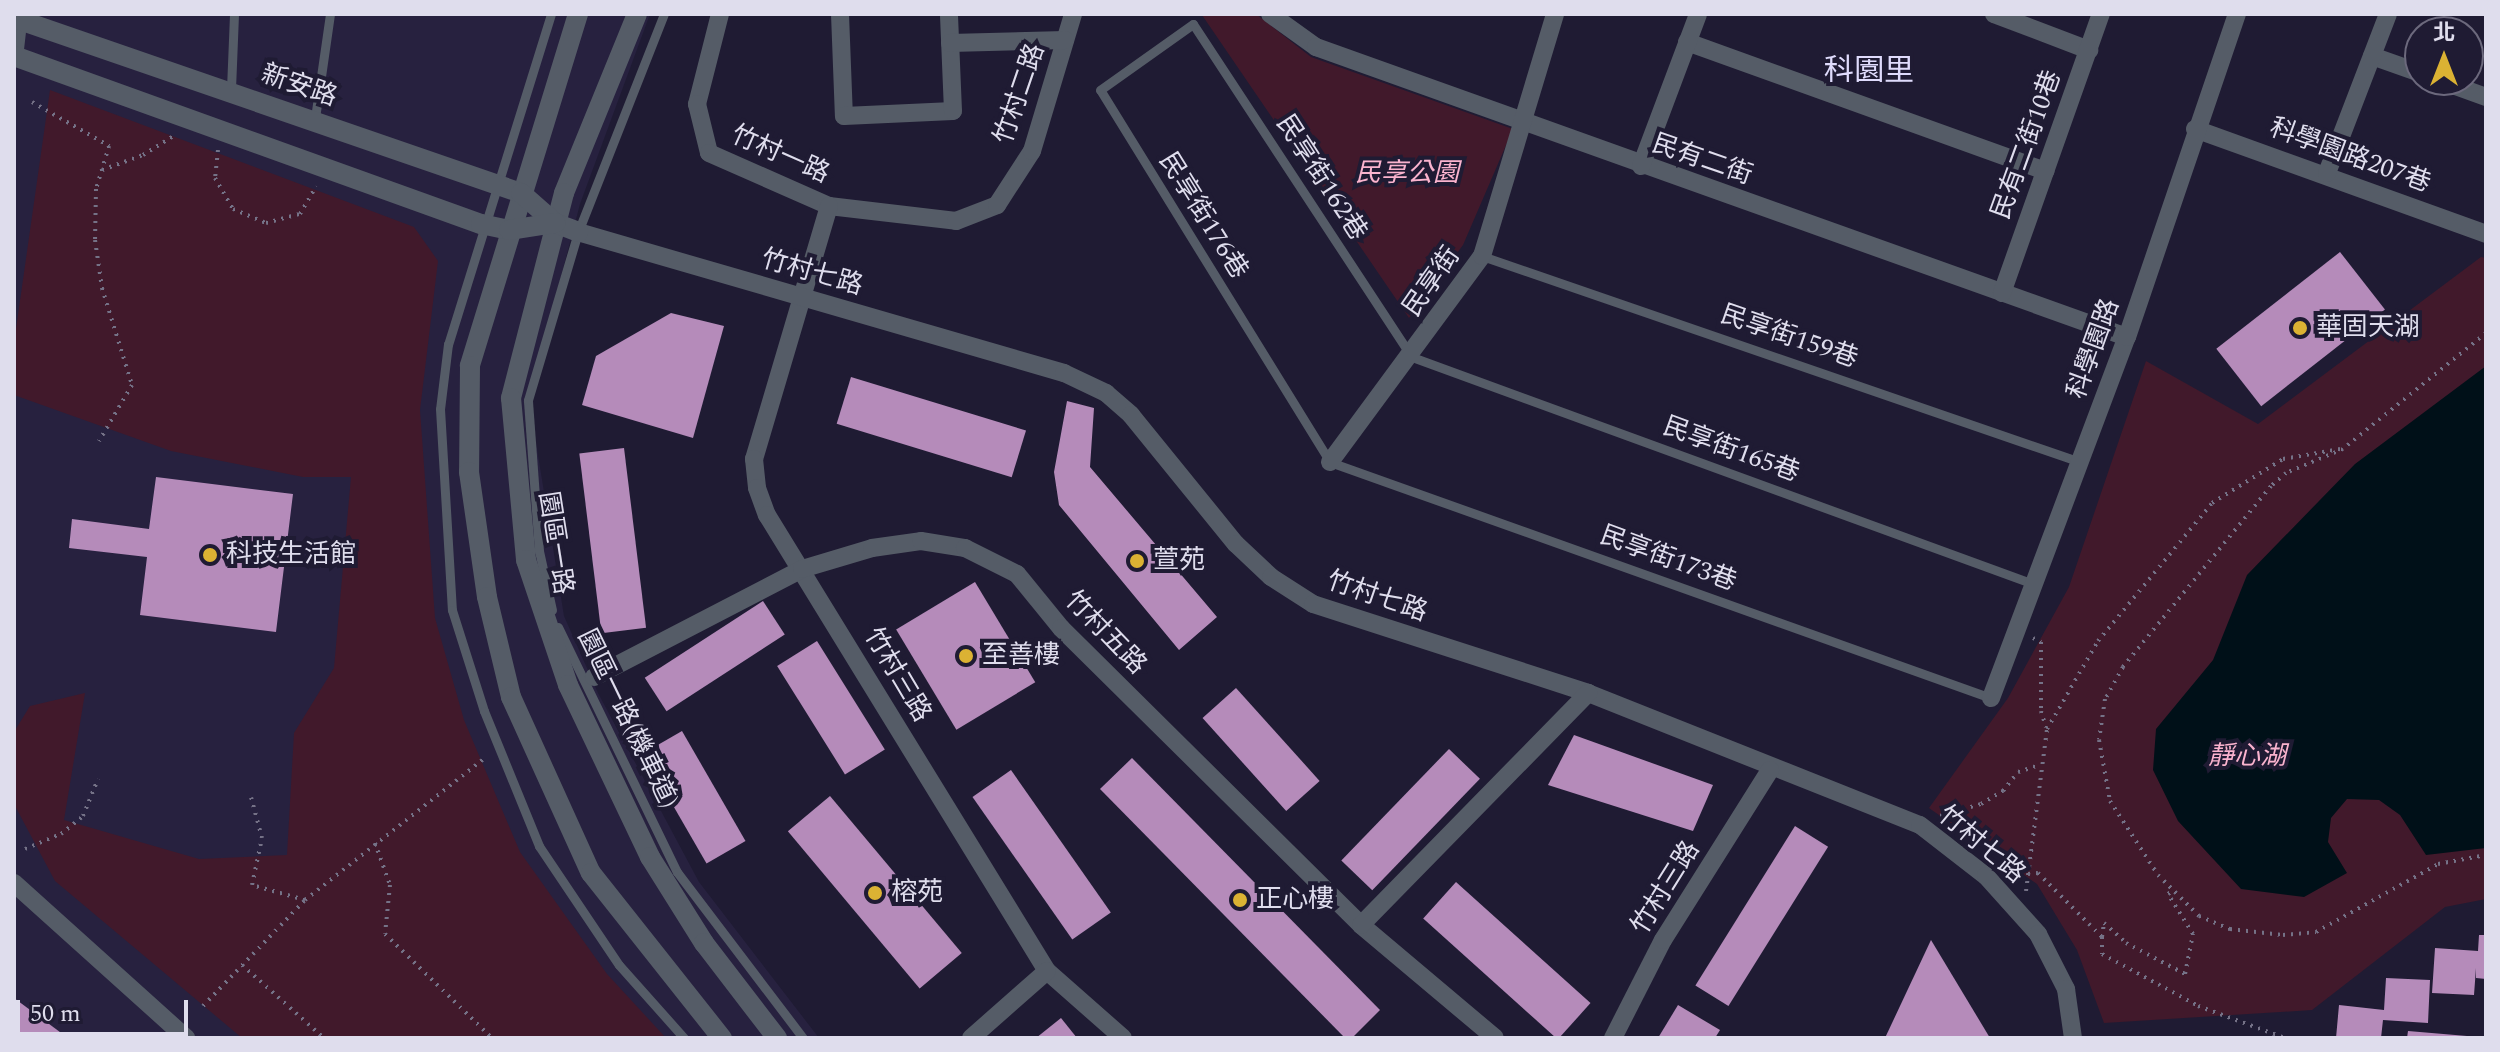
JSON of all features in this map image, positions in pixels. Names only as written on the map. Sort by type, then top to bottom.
[{"type":"street","points":[[578,14],[509,230],[470,366],[469,472],[487,597],[511,697],[591,873],[722,1038]]},
{"type":"street","name":"園區一路","points":[[637,14],[555,223],[511,398],[526,560],[542,618],[650,857],[704,943],[777,1038]]},
{"type":"street","name":"竹村一路","points":[[720,14],[697,104],[709,153],[829,206],[803,297]]},
{"type":"street","points":[[840,14],[844,116],[953,111],[949,14]]},
{"type":"street","name":"竹村二路","points":[[829,206],[956,221],[997,205],[1032,151],[1073,14]]},
{"type":"street","name":"民有二街","points":[[1270,14],[1316,47],[1522,124],[2127,337]]},
{"type":"street","name":"民享街","points":[[1330,462],[1412,357],[1482,256],[1555,14]]},
{"type":"street","points":[[1641,166],[1698,14]]},
{"type":"street","points":[[1994,14],[2089,50]]},
{"type":"street","name":"民有二街10巷","points":[[2002,293],[2101,14]]},
{"type":"street","name":"科學園路","points":[[1991,698],[2127,337],[2195,129],[2237,14]]},
{"type":"street","points":[[2327,173],[2388,14]]},
{"type":"street","name":"新安路","points":[[16,16],[315,118],[521,193],[555,223],[578,232]]},
{"type":"street","points":[[16,16],[14,57],[481,224],[509,230],[555,223]]},
{"type":"street","points":[[950,43],[1065,40]]},
{"type":"street","points":[[1687,42],[2045,171]]},
{"type":"street","points":[[2372,56],[2404,67]]},
{"type":"street","name":"科學園路207巷","points":[[2195,129],[2327,173],[2486,234]]},
{"type":"street","name":"竹村七路","points":[[578,232],[1064,373],[1106,393],[1131,415],[1236,544],[1271,577],[1313,604],[1588,693],[1770,770],[1920,825],[1976,867],[2024,918],[2066,989],[2073,1038]]},
{"type":"street","name":"竹村三路","points":[[803,297],[754,459],[767,515],[1047,971],[1123,1038]]},
{"type":"street","name":"竹村五路","points":[[594,677],[802,569],[872,548],[921,541],[965,548],[1017,574],[1061,628],[1361,925],[1495,1038]]},
{"type":"street","points":[[1361,925],[1588,693]]},
{"type":"street","name":"竹村三路","points":[[1613,1038],[1663,940],[1770,770]]},
{"type":"street","points":[[14,883],[181,1036]]},
{"type":"street","points":[[971,1038],[1047,971]]},
{"type":"lane","points":[[231,89],[234,14]]},
{"type":"lane","points":[[315,118],[330,14]]},
{"type":"lane","points":[[551,14],[481,224],[448,344],[440,409],[452,610],[484,711],[539,846],[619,965],[684,1038]]},
{"type":"lane","name":"園區一路(機車道)","points":[[664,14],[578,232],[528,400],[539,551],[553,616],[677,872],[803,1038]]},
{"type":"lane","name":"民享街162巷","points":[[1193,24],[1412,357]]},
{"type":"lane","name":"民享街176巷","points":[[1193,24],[1100,90],[1330,462]]},
{"type":"lane","name":"民享街159巷","points":[[1482,256],[2080,462]]},
{"type":"lane","name":"民享街165巷","points":[[1412,357],[2036,585]]},
{"type":"lane","name":"民享街173巷","points":[[1330,462],[1991,698]]},
{"type":"path","points":[[32,102],[109,146],[102,170],[95,240],[102,288],[132,385],[99,441]]},
{"type":"path","points":[[102,170],[143,155],[179,132]]},
{"type":"path","points":[[218,148],[215,178],[233,209],[266,223],[300,214],[316,186]]},
{"type":"path","points":[[2486,333],[2343,449],[2286,473],[2271,486],[2123,667],[2105,699],[2099,761],[2110,801],[2171,892],[2199,916],[2230,929],[2300,935],[2331,926],[2438,864],[2486,855]]},
{"type":"path","points":[[2024,918],[2039,765],[2047,729],[2098,641],[2212,503],[2283,459],[2317,449],[2343,449]]},
{"type":"path","points":[[2019,629],[2041,642],[2041,711],[2047,729]]},
{"type":"path","points":[[203,1006],[305,900],[491,754]]},
{"type":"path","points":[[1920,825],[1981,804],[2003,791],[2018,772],[2039,765]]},
{"type":"path","points":[[25,849],[61,834],[83,816],[98,779]]},
{"type":"path","points":[[251,797],[262,838],[252,885],[305,900]]},
{"type":"path","points":[[375,843],[390,885],[385,934],[492,1038]]},
{"type":"path","points":[[2028,874],[2038,873],[2102,937]]},
{"type":"path","points":[[2171,892],[2168,894],[2193,934],[2185,974],[2126,943],[2104,923],[2102,954],[2198,1006],[2285,1038]]},
{"type":"path","points":[[242,965],[324,1038]]},
{"type":"shaded area","points":[[14,14],[650,14],[580,204],[529,399],[564,616],[598,693],[699,882],[819,1038],[14,1038]]},
{"type":"shaded area","name":"靜心湖","points":[[2486,366],[2486,848],[2426,855],[2400,815],[2379,800],[2347,799],[2331,818],[2328,842],[2347,873],[2304,897],[2241,889],[2178,821],[2153,770],[2156,729],[2213,660],[2247,575],[2355,464]]},
{"type":"green space","name":"民享公園","points":[[1256,14],[1311,57],[1513,129],[1463,245],[1409,318],[1202,15]]},
{"type":"green space","points":[[50,90],[414,227],[438,261],[420,410],[435,618],[464,720],[520,852],[607,974],[666,1038],[242,1038],[55,881],[14,804],[14,732],[30,706],[85,693],[64,820],[199,859],[287,855],[294,733],[334,668],[351,477],[303,477],[171,451],[14,395],[14,343]]},
{"type":"green space","name":"靜心湖","points":[[2481,257],[2486,258],[2486,899],[2445,907],[2312,1010],[2104,1023],[2077,950],[2037,884],[1929,808],[2008,698],[2069,587],[2146,361],[2258,424]]},
{"type":"building","name":"華固天湖","points":[[2340,252],[2385,310],[2261,406],[2216,349]]},
{"type":"building","points":[[671,313],[724,326],[693,438],[582,405],[596,356]]},
{"type":"building","points":[[851,377],[1026,431],[1012,477],[837,424]]},
{"type":"building","name":"萱苑","points":[[1067,401],[1094,408],[1090,467],[1217,617],[1179,650],[1059,505],[1054,472]]},
{"type":"building","points":[[624,448],[646,628],[601,633],[579,453]]},
{"type":"building","name":"科技生活館","points":[[156,477],[293,494],[276,632],[140,615],[147,557],[69,548],[72,519],[149,529]]},
{"type":"building","name":"至善樓","points":[[975,582],[1035,682],[956,730],[896,629]]},
{"type":"building","points":[[763,601],[785,635],[667,711],[645,678]]},
{"type":"building","points":[[817,641],[885,750],[845,774],[777,666]]},
{"type":"building","points":[[1236,688],[1320,781],[1286,811],[1203,718]]},
{"type":"building","points":[[682,731],[746,841],[707,863],[643,754]]},
{"type":"building","points":[[1574,735],[1713,785],[1693,831],[1548,785]]},
{"type":"building","points":[[1449,749],[1480,779],[1372,890],[1341,860]]},
{"type":"building","name":"正心樓","points":[[1132,758],[1380,1010],[1352,1038],[1345,1038],[1100,789]]},
{"type":"building","points":[[1011,770],[1111,913],[1072,939],[972,797]]},
{"type":"building","name":"榕苑","points":[[830,796],[962,953],[920,988],[788,831]]},
{"type":"building","points":[[1795,826],[1828,847],[1728,1006],[1695,985]]},
{"type":"building","points":[[1456,882],[1591,1003],[1556,1038],[1423,918]]},
{"type":"building","points":[[2479,935],[2486,935],[2486,979],[2476,978],[2476,968],[2474,995],[2432,993],[2435,948],[2478,951]]},
{"type":"building","points":[[1931,940],[1990,1038],[1885,1038]]},
{"type":"building","points":[[2386,978],[2430,980],[2428,1023],[2383,1020],[2381,1038],[2336,1038],[2339,1005],[2384,1010]]},
{"type":"building","points":[[14,998],[68,1038],[14,1038]]},
{"type":"building","points":[[1678,1005],[1720,1030],[1715,1038],[1658,1038]]},
{"type":"building","points":[[1061,1018],[1077,1038],[1036,1038]]},
{"type":"building","points":[[2408,1031],[2467,1036],[2467,1038],[2407,1038]]},
{"type":"place","name":"華固天湖","points":[[2300,328]]},
{"type":"place","name":"科技生活館","points":[[210,555]]},
{"type":"place","name":"萱苑","points":[[1137,561]]},
{"type":"place","name":"至善樓","points":[[966,656]]},
{"type":"place","name":"榕苑","points":[[875,893]]},
{"type":"place","name":"正心樓","points":[[1240,900]]},
{"type":"district","name":"科園里","points":[[1869,71]]}]
